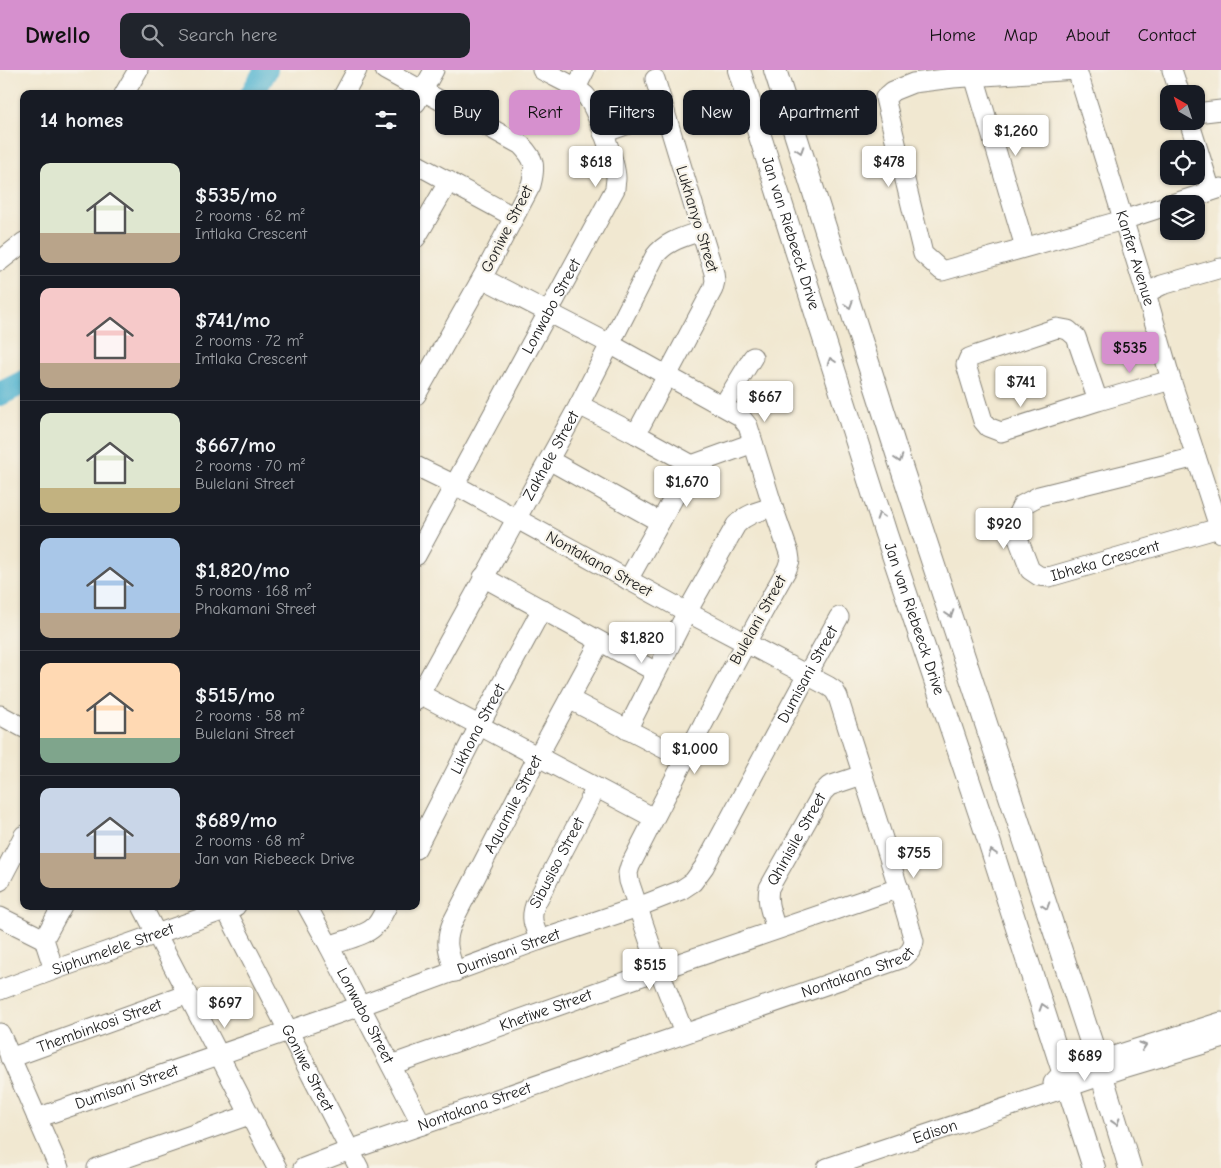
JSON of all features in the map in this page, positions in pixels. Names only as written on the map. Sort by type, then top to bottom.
[{"type":"main road","name":"Jan van Riebeeck Drive","points":[[738,70],[886,534],[990,844],[1094,1168]]},
{"type":"main road","points":[[775,70],[900,463],[1099,1068],[1130,1168]]},
{"type":"street","points":[[346,90],[357,70]]},
{"type":"street","name":"Goniwe Street","points":[[385,70],[411,90]]},
{"type":"street","points":[[420,97],[434,70]]},
{"type":"street","name":"Lonwabo Street","points":[[542,70],[576,88],[590,102]]},
{"type":"street","points":[[576,88],[585,70]]},
{"type":"street","points":[[1077,70],[974,76],[913,83],[893,91],[885,98],[923,254],[942,272],[1123,220],[1160,207]]},
{"type":"street","name":"Kanfer Avenue","points":[[1077,70],[1171,380],[1220,530]]},
{"type":"street","points":[[1172,70],[1177,85]]},
{"type":"street","points":[[126,90],[136,71]]},
{"type":"street","points":[[974,76],[1025,247]]},
{"type":"street","name":"Lukhanyo Street","points":[[654,79],[657,90]]},
{"type":"street","name":"Goniwe Street","points":[[420,97],[521,145],[530,154],[534,173],[531,185],[482,278],[420,388]]},
{"type":"street","points":[[1205,112],[1221,110]]},
{"type":"street","points":[[1193,130],[1216,189],[1198,195]]},
{"type":"street","name":"Lonwabo Street","points":[[420,549],[614,189],[616,178],[604,135]]},
{"type":"street","name":"Lukhanyo Street","points":[[636,434],[713,289],[715,280],[671,135]]},
{"type":"street","points":[[420,166],[514,217]]},
{"type":"street","points":[[420,231],[448,181]]},
{"type":"street","name":"Zakhele Street","points":[[420,690],[579,405],[655,256],[670,242],[701,231]]},
{"type":"street","points":[[0,261],[20,245]]},
{"type":"street","points":[[1146,293],[1162,285],[1221,268]]},
{"type":"street","name":"Bulelani Street","points":[[482,278],[610,344],[740,416],[748,426],[789,553],[790,560],[787,569],[745,643],[684,759],[628,873],[629,882],[659,970],[684,1033]]},
{"type":"street","points":[[1098,401],[1076,337],[1068,330],[1057,328],[969,358],[966,365],[983,420],[988,427],[1001,432],[1171,380]]},
{"type":"street","points":[[723,406],[753,357]]},
{"type":"street","points":[[579,405],[692,465]]},
{"type":"street","points":[[628,580],[692,465],[753,443]]},
{"type":"street","name":"Ibheka Crescent","points":[[1196,457],[1039,496],[1022,505],[1016,517],[1017,536],[1030,570],[1039,576],[1049,577],[1220,530]]},
{"type":"street","points":[[549,460],[660,522]]},
{"type":"street","name":"Nontakana Street","points":[[303,1168],[684,1033],[903,958],[913,948],[914,942],[899,888],[838,697],[834,690],[455,485],[420,468]]},
{"type":"street","points":[[627,730],[687,612],[736,525],[748,515],[773,507]]},
{"type":"street","points":[[483,578],[656,672]]},
{"type":"street","name":"Likhona Street","points":[[420,841],[542,609]]},
{"type":"street","name":"Dumisani Street","points":[[37,1118],[360,1006],[540,940],[638,908],[681,890],[693,882],[704,867],[839,617]]},
{"type":"street","name":"Aquamile Street","points":[[455,972],[447,939],[453,921],[538,756],[600,642]]},
{"type":"street","points":[[420,696],[538,756],[654,818]]},
{"type":"street","points":[[569,699],[684,759]]},
{"type":"street","points":[[2,722],[20,727]]},
{"type":"street","name":"Qhinisile Street","points":[[776,929],[768,904],[769,888],[824,792],[829,786],[862,775]]},
{"type":"street","name":"Sibusiso Street","points":[[540,940],[532,918],[532,912],[596,788]]},
{"type":"street","points":[[0,881],[20,842]]},
{"type":"street","name":"Khetiwe Street","points":[[391,1066],[776,929],[899,888]]},
{"type":"street","name":"Siphumelele Street","points":[[44,939],[60,910]]},
{"type":"street","points":[[144,910],[277,1168]]},
{"type":"street","name":"Siphumelele Street","points":[[0,990],[221,910]]},
{"type":"street","name":"Goniwe Street","points":[[230,910],[359,1168]]},
{"type":"street","name":"Lonwabo Street","points":[[309,910],[422,1125]]},
{"type":"street","points":[[329,946],[368,932],[380,920],[385,910]]},
{"type":"street","points":[[0,917],[44,939],[54,970]]},
{"type":"street","name":"Thembinkosi Street","points":[[10,1058],[188,994]]},
{"type":"street","points":[[1099,1068],[1221,1022]]},
{"type":"street","points":[[0,1034],[59,1168]]},
{"type":"street","points":[[1099,1068],[1221,1039]]},
{"type":"street","name":"Edison","points":[[827,1168],[1042,1095],[1066,1079],[1099,1068]]},
{"type":"street","points":[[98,1168],[249,1115]]},
{"type":"waterway","points":[[254,90],[266,70]]},
{"type":"waterway","points":[[0,394],[20,384]]}]
